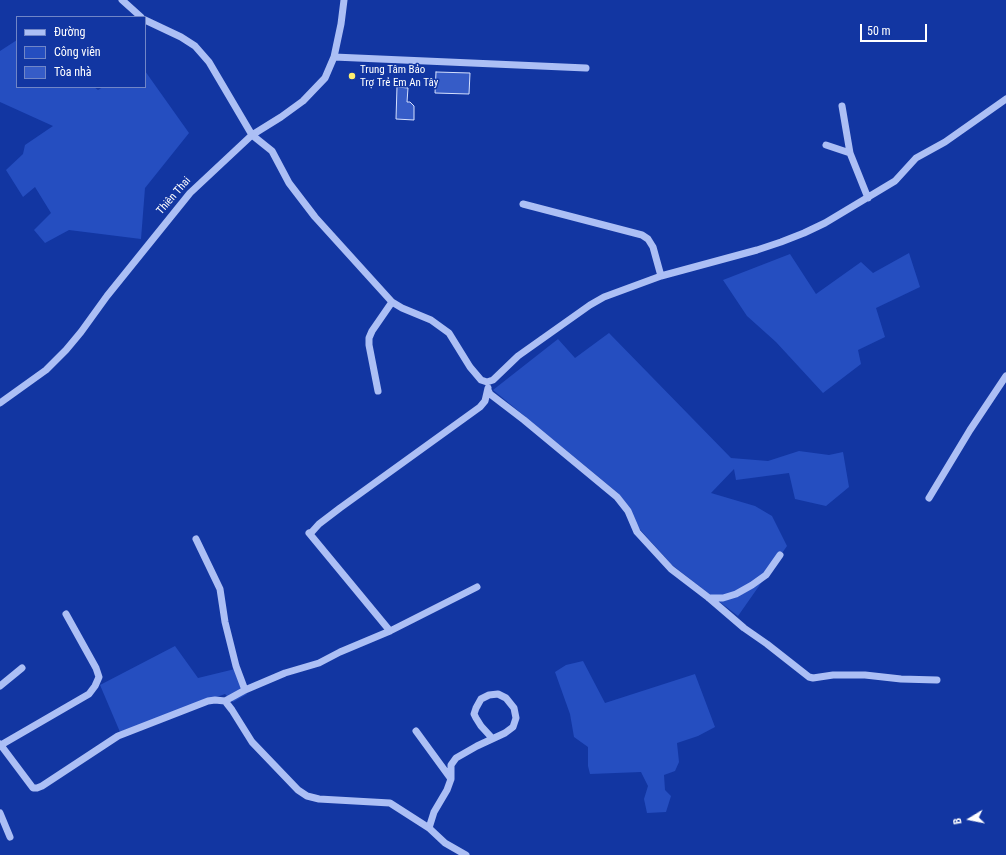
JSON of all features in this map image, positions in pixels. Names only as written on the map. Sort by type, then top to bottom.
[{"type":"street","points":[[122,0],[140,16]]},
{"type":"street","name":"Thiên Thai","points":[[0,403],[46,370],[66,350],[107,296],[190,193],[252,135],[303,101],[325,78],[334,57],[344,0]]},
{"type":"street","points":[[146,20],[181,37],[194,46],[209,62],[252,135],[272,151],[289,183],[306,206],[392,302],[402,308],[431,320],[449,333],[470,367],[487,386],[490,394],[618,497],[628,511],[637,532],[671,569],[709,598],[744,628],[809,677],[865,675],[901,679],[937,680]]},
{"type":"street","points":[[334,57],[586,68]]},
{"type":"street","points":[[390,631],[310,534],[318,524],[480,407],[485,401],[487,386],[518,356],[590,305],[617,292],[661,276],[757,250],[793,238],[825,223],[895,181],[916,158],[945,142],[1006,99]]},
{"type":"street","points":[[842,106],[850,153],[868,198]]},
{"type":"street","points":[[826,145],[850,153]]},
{"type":"street","points":[[522,204],[642,235],[648,239],[653,247],[661,276]]},
{"type":"street","points":[[378,391],[369,338],[372,331],[392,302]]},
{"type":"street","points":[[929,498],[970,430],[1006,376]]},
{"type":"street","points":[[196,539],[220,589],[227,629],[236,666],[245,690]]},
{"type":"street","points":[[709,598],[723,598],[736,594],[752,585],[766,575],[780,555]]},
{"type":"street","points":[[66,614],[96,668],[99,677],[89,694],[1,744],[33,788],[42,786],[118,736],[208,701],[225,701],[245,690],[285,673],[319,663],[340,652],[390,631],[478,587]]},
{"type":"street","points":[[0,686],[22,668]]},
{"type":"street","points":[[429,828],[434,812],[447,790],[451,779],[451,765],[456,758],[492,738],[510,731],[515,723],[515,714],[510,703],[506,698],[498,694],[489,695],[482,699],[474,714],[481,726],[492,738]]},
{"type":"street","points":[[225,701],[252,742],[298,790],[307,796],[319,799],[390,803],[429,828],[445,843],[466,855]]},
{"type":"street","points":[[416,731],[451,779]]},
{"type":"street","points":[[0,813],[10,837]]},
{"type":"green space","points":[[16,41],[16,88],[95,88],[98,90],[101,88],[146,88],[146,72],[189,133],[145,188],[141,239],[69,230],[45,243],[34,230],[51,213],[35,187],[23,197],[6,170],[23,154],[25,145],[53,126],[0,102],[0,51]]},
{"type":"green space","points":[[909,253],[920,287],[876,308],[885,337],[858,350],[861,364],[823,393],[776,342],[747,316],[723,280],[790,254],[816,294],[861,262],[873,273]]},
{"type":"green space","points":[[609,333],[731,458],[768,461],[799,451],[829,455],[843,452],[849,487],[826,506],[795,499],[789,473],[736,480],[734,469],[711,493],[755,506],[772,516],[787,546],[738,616],[672,565],[636,525],[618,493],[493,390],[558,339],[575,358]]},
{"type":"green space","points":[[175,646],[198,678],[235,669],[247,694],[233,702],[225,694],[120,732],[100,685]]},
{"type":"green space","points":[[583,661],[605,703],[695,674],[715,727],[698,736],[677,743],[679,762],[675,771],[664,775],[665,790],[671,796],[666,812],[647,813],[644,799],[648,786],[641,772],[590,774],[588,766],[588,747],[574,737],[570,714],[555,672],[566,665]]},
{"type":"building","points":[[436,72],[470,73],[469,94],[435,93]]},
{"type":"building","points":[[397,87],[408,88],[407,102],[410,102],[414,106],[414,120],[396,119]]},
{"type":"place","name":"Trung Tâm Bảo Trợ Trẻ Em An Tây","points":[[352,76]]}]
